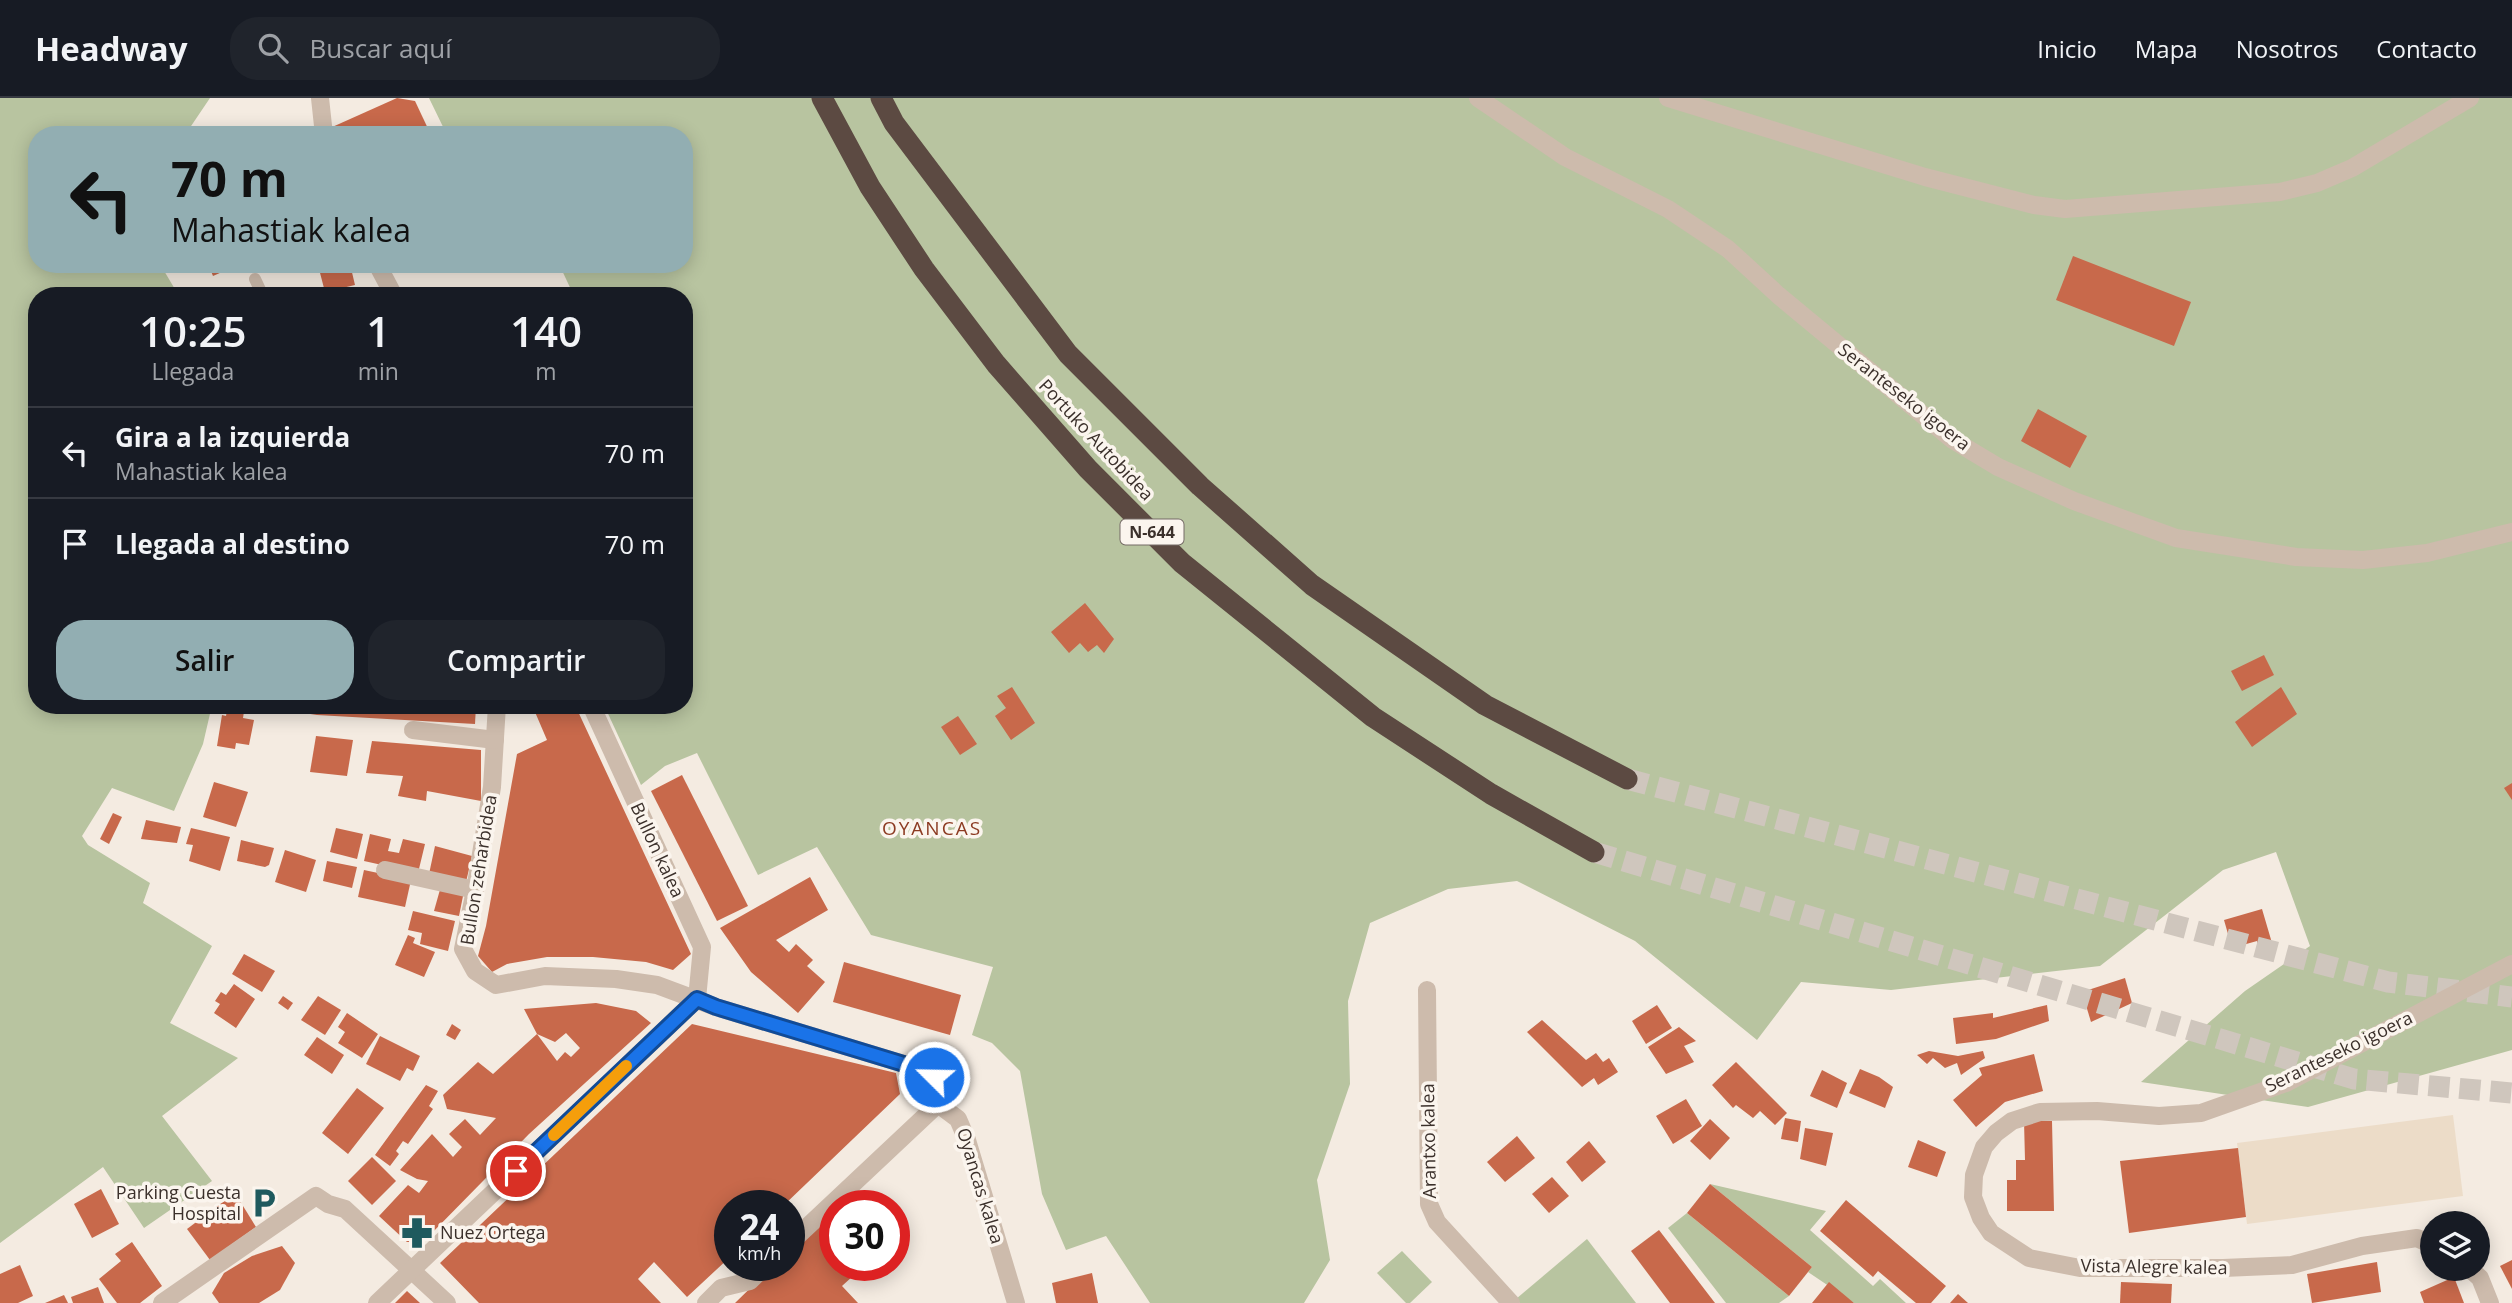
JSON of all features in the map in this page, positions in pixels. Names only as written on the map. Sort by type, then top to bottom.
[{"type":"highway","name":"Portuko Autobidea","points":[[822,98],[870,187],[924,269],[996,364],[1088,469],[1182,563],[1373,717],[1491,794],[1594,852]]},
{"type":"highway","points":[[881,98],[894,123],[1068,354],[1200,486],[1322,593],[1485,705],[1627,779]]},
{"type":"street","points":[[320,98],[323,126]]},
{"type":"street","name":"Seranteseko igoera","points":[[1478,98],[1565,157],[1668,209],[1728,249],[1778,295],[1953,440],[1998,467],[2074,502],[2176,538],[2296,557],[2376,559],[2427,553],[2512,532]]},
{"type":"street","points":[[1668,98],[1925,177],[2034,205],[2065,209],[2280,192],[2316,183],[2352,168],[2470,98]]},
{"type":"street","name":"Bullon zeharbidea","points":[[496,714],[492,787],[463,949],[475,971],[496,985],[545,976],[616,979],[657,985],[697,999]]},
{"type":"street","name":"Bullon kalea","points":[[595,714],[702,947],[697,999]]},
{"type":"street","points":[[413,730],[495,740]]},
{"type":"street","points":[[385,870],[475,890]]},
{"type":"street","name":"Seranteseko igoera","points":[[2159,1116],[2201,1114],[2286,1083],[2512,964]]},
{"type":"street","name":"Arantxo kalea","points":[[1427,990],[1429,1204],[1437,1222],[1511,1303]]},
{"type":"street","points":[[377,1303],[697,999]]},
{"type":"street","name":"Oyancas kalea","points":[[697,999],[917,1068],[934,1077],[940,1089],[938,1104],[958,1119],[967,1140],[1016,1303]]},
{"type":"street","points":[[805,1229],[938,1104]]},
{"type":"street","name":"Vista Alegre kalea","points":[[2159,1116],[2097,1111],[2040,1112],[2012,1121],[1984,1147],[1974,1175],[1973,1197],[1981,1218],[1991,1233],[2029,1258],[2080,1268],[2291,1265],[2376,1244],[2420,1239]]},
{"type":"street","points":[[162,1303],[316,1196],[328,1204],[345,1209],[447,1303]]},
{"type":"street","points":[[706,1303],[721,1288],[750,1281]]},
{"type":"street","points":[[2481,1281],[2490,1303]]},
{"type":"lane","points":[[255,279],[259,287]]},
{"type":"green space","points":[[0,98],[210,98],[191,126],[28,126],[28,273],[165,273],[174,287],[28,287],[28,714],[210,714],[203,744],[174,811],[112,788],[82,836],[88,845],[150,883],[143,903],[212,946],[170,1023],[238,1058],[162,1116],[212,1181],[144,1228],[103,1167],[0,1243]]},
{"type":"green space","points":[[429,98],[2512,98],[2512,1050],[2308,1107],[2141,1082],[2245,991],[2310,946],[2276,852],[2223,870],[2100,966],[1891,990],[1801,982],[1757,1040],[1635,941],[1517,881],[1448,889],[1370,923],[1348,1001],[1350,1084],[1317,1180],[1330,1260],[1304,1303],[1150,1303],[1106,1236],[1066,1250],[1042,1194],[1020,1071],[992,1043],[972,1035],[993,967],[871,935],[817,847],[758,875],[697,753],[665,766],[641,785],[608,714],[693,714],[693,287],[570,287],[563,273],[693,273],[693,126],[443,126]]},
{"type":"green space","points":[[1710,1184],[1826,1211],[1810,1230],[1873,1286],[1880,1279],[1906,1303],[1854,1303],[1808,1272],[1812,1267]]},
{"type":"green space","points":[[1687,1213],[1789,1296],[1779,1303],[1726,1303],[1668,1228]]},
{"type":"green space","points":[[1587,1239],[1636,1303],[1520,1303],[1516,1299]]},
{"type":"green space","points":[[1402,1251],[1432,1282],[1410,1303],[1406,1303],[1377,1273]]},
{"type":"shaded area","points":[[2453,1115],[2463,1196],[2247,1224],[2237,1143]]},
{"type":"building","points":[[397,98],[415,101],[427,126],[334,126]]},
{"type":"building","points":[[2073,256],[2191,302],[2174,346],[2056,300]]},
{"type":"building","points":[[320,273],[352,273],[355,285],[324,287]]},
{"type":"building","points":[[2038,409],[2087,436],[2070,468],[2021,441]]},
{"type":"building","points":[[1085,603],[1114,639],[1104,653],[1097,645],[1088,652],[1080,643],[1069,653],[1051,632]]},
{"type":"building","points":[[2264,655],[2274,675],[2242,691],[2231,671]]},
{"type":"building","points":[[1012,687],[1035,723],[1011,740],[995,716],[1006,708],[997,696]]},
{"type":"building","points":[[2281,687],[2297,714],[2252,747],[2235,722]]},
{"type":"building","points":[[244,714],[243,718],[254,720],[249,745],[236,743],[235,749],[217,746],[222,715]]},
{"type":"building","points":[[310,714],[476,714],[475,724]]},
{"type":"building","points":[[536,714],[579,714],[691,954],[673,970],[646,962],[593,957],[547,957],[507,964],[492,972],[478,956],[486,926],[517,754],[547,740]]},
{"type":"building","points":[[958,716],[977,744],[960,755],[941,727]]},
{"type":"building","points":[[316,736],[353,740],[347,776],[310,772]]},
{"type":"building","points":[[372,741],[481,750],[481,801],[427,791],[426,801],[398,796],[403,776],[366,773]]},
{"type":"building","points":[[682,775],[748,906],[717,921],[651,791]]},
{"type":"building","points":[[214,782],[248,792],[236,827],[203,817]]},
{"type":"building","points":[[2512,783],[2512,800],[2504,788]]},
{"type":"building","points":[[113,813],[122,817],[109,844],[100,839]]},
{"type":"building","points":[[146,820],[181,827],[177,843],[141,839]]},
{"type":"building","points":[[191,828],[230,837],[220,871],[189,861],[193,845],[186,844]]},
{"type":"building","points":[[336,828],[363,834],[357,859],[330,852]]},
{"type":"building","points":[[370,834],[391,839],[388,851],[399,853],[403,839],[425,844],[418,873],[364,861]]},
{"type":"building","points":[[241,840],[274,848],[269,865],[265,867],[237,861]]},
{"type":"building","points":[[435,846],[472,856],[466,882],[429,874]]},
{"type":"building","points":[[285,850],[316,860],[306,892],[275,882]]},
{"type":"building","points":[[327,861],[357,867],[352,888],[323,881]]},
{"type":"building","points":[[364,870],[411,880],[405,907],[358,897]]},
{"type":"building","points":[[810,877],[828,910],[776,940],[789,952],[796,944],[813,960],[807,966],[825,982],[798,1013],[751,972],[720,928]]},
{"type":"building","points":[[441,886],[464,891],[459,916],[434,911]]},
{"type":"building","points":[[2262,909],[2272,943],[2258,947],[2257,941],[2232,948],[2224,920]]},
{"type":"building","points":[[413,911],[455,921],[448,951],[420,944],[422,933],[408,930]]},
{"type":"building","points":[[408,935],[415,938],[413,943],[435,952],[424,977],[395,965]]},
{"type":"building","points":[[244,954],[275,971],[262,992],[232,974]]},
{"type":"building","points":[[844,962],[961,995],[950,1035],[833,1002]]},
{"type":"building","points":[[2125,978],[2132,1003],[2091,1022],[2082,992]]},
{"type":"building","points":[[234,984],[255,999],[236,1028],[214,1013],[220,1004],[215,1001],[221,992],[226,995]]},
{"type":"building","points":[[283,996],[293,1003],[288,1010],[278,1003]]},
{"type":"building","points":[[318,996],[341,1010],[325,1035],[301,1020]]},
{"type":"building","points":[[596,1003],[636,1011],[651,1023],[529,1134],[428,1237],[420,1242],[407,1242],[379,1216],[408,1185],[419,1193],[428,1181],[417,1179],[400,1170],[432,1134],[453,1157],[462,1147],[449,1134],[465,1119],[480,1135],[496,1118],[447,1109],[443,1095],[478,1062],[493,1074],[537,1034],[524,1009]],"holes":[[[566,1033],[580,1048],[571,1057],[565,1052],[557,1061],[537,1034],[555,1042]]]},
{"type":"building","points":[[1657,1005],[1672,1028],[1646,1044],[1632,1021]]},
{"type":"building","points":[[2047,1005],[2049,1021],[1996,1039],[1956,1044],[1953,1018],[1993,1013],[1993,1018]]},
{"type":"building","points":[[347,1013],[378,1034],[362,1058],[338,1043],[345,1032],[338,1027]]},
{"type":"building","points":[[1542,1020],[1586,1060],[1596,1053],[1603,1062],[1609,1058],[1618,1072],[1598,1085],[1594,1078],[1582,1087],[1527,1032]]},
{"type":"building","points":[[452,1024],[461,1030],[455,1040],[446,1035]]},
{"type":"building","points":[[692,1024],[896,1073],[900,1094],[800,1190],[714,1190],[714,1272],[687,1297],[654,1262],[638,1279],[661,1303],[479,1303],[440,1263]]},
{"type":"building","points":[[1679,1027],[1696,1041],[1684,1046],[1694,1062],[1666,1074],[1648,1047]]},
{"type":"building","points":[[380,1036],[420,1056],[413,1071],[407,1068],[400,1081],[366,1064]]},
{"type":"building","points":[[317,1037],[344,1055],[332,1074],[304,1055]]},
{"type":"building","points":[[1929,1051],[1958,1056],[1983,1051],[1985,1058],[1961,1075],[1957,1063],[1945,1068],[1933,1058],[1927,1064],[1917,1055]]},
{"type":"building","points":[[2034,1054],[2043,1091],[2005,1102],[1976,1127],[1953,1100],[1982,1075],[1979,1068]]},
{"type":"building","points":[[1736,1062],[1787,1113],[1775,1125],[1760,1111],[1753,1118],[1736,1105],[1733,1108],[1712,1085]]},
{"type":"building","points":[[1860,1069],[1893,1087],[1885,1108],[1849,1093]]},
{"type":"building","points":[[1822,1070],[1847,1083],[1837,1108],[1810,1096]]},
{"type":"building","points":[[426,1085],[438,1091],[429,1106],[433,1109],[408,1144],[403,1141],[396,1151],[399,1154],[390,1166],[375,1155]]},
{"type":"building","points":[[357,1088],[384,1108],[348,1154],[322,1133]]},
{"type":"building","points":[[1686,1099],[1702,1126],[1673,1144],[1656,1116]]},
{"type":"building","points":[[1785,1118],[1801,1121],[1798,1142],[1781,1139]]},
{"type":"building","points":[[1710,1119],[1730,1138],[1710,1160],[1690,1141]]},
{"type":"building","points":[[2024,1121],[2052,1121],[2054,1211],[2007,1211],[2007,1180],[2016,1180],[2016,1160],[2025,1160]]},
{"type":"building","points":[[1805,1128],[1833,1133],[1826,1166],[1800,1159]]},
{"type":"building","points":[[1517,1136],[1535,1158],[1505,1182],[1487,1162]]},
{"type":"building","points":[[1918,1140],[1946,1152],[1937,1177],[1908,1167]]},
{"type":"building","points":[[1589,1141],[1606,1162],[1582,1182],[1566,1162]]},
{"type":"building","points":[[2238,1148],[2246,1217],[2129,1233],[2120,1161]]},
{"type":"building","points":[[372,1157],[396,1181],[372,1205],[348,1181]]},
{"type":"building","points":[[1552,1177],[1569,1196],[1549,1213],[1532,1194]]},
{"type":"building","points":[[1710,1184],[1812,1267],[1789,1296],[1687,1213]]},
{"type":"building","points":[[101,1189],[119,1224],[92,1238],[74,1204]]},
{"type":"building","points":[[235,1193],[256,1227],[210,1260],[187,1229]]},
{"type":"building","points":[[1846,1200],[1946,1286],[1931,1303],[1916,1303],[1878,1271],[1873,1277],[1820,1231]]},
{"type":"building","points":[[819,1221],[819,1281],[847,1281],[842,1286],[858,1303],[735,1303],[758,1281],[805,1281],[805,1235]]},
{"type":"building","points":[[1659,1230],[1715,1303],[1670,1303],[1631,1251]]},
{"type":"building","points":[[132,1242],[162,1286],[140,1303],[117,1303],[99,1279],[121,1261],[115,1254]]},
{"type":"building","points":[[282,1246],[295,1263],[280,1290],[259,1303],[219,1303],[212,1293],[224,1273],[252,1256]]},
{"type":"building","points":[[2512,1260],[2512,1289],[2500,1266]]},
{"type":"building","points":[[2377,1262],[2381,1292],[2312,1303],[2307,1274]]},
{"type":"building","points":[[20,1265],[33,1296],[18,1303],[0,1303],[0,1274]]},
{"type":"building","points":[[1092,1273],[1098,1303],[1056,1303],[1052,1283]]},
{"type":"building","points":[[2445,1281],[2456,1281],[2464,1303],[2424,1303],[2420,1292]]},
{"type":"building","points":[[1829,1282],[1854,1303],[1812,1303]]},
{"type":"building","points":[[2121,1282],[2172,1284],[2171,1303],[2120,1303]]},
{"type":"building","points":[[98,1287],[104,1303],[73,1303],[71,1297]]},
{"type":"building","points":[[407,1291],[420,1303],[395,1303]]},
{"type":"building","points":[[1958,1294],[1968,1303],[1950,1303]]},
{"type":"building","points":[[64,1295],[68,1303],[45,1303]]},
{"type":"tunnel","points":[[1627,779],[2388,982],[2512,997]]},
{"type":"tunnel","points":[[1594,852],[2354,1079],[2512,1093]]},
{"type":"slow traffic","points":[[554,1135],[626,1066]]},
{"type":"place","name":"Parking Cuesta Hospital","points":[[264,1203]]},
{"type":"place","name":"Nuez Ortega","points":[[417,1233]]},
{"type":"district","name":"OYANCAS","points":[[932,828]]},
{"type":"route","points":[[516,1171],[697,999],[917,1068],[934,1077]]}]
